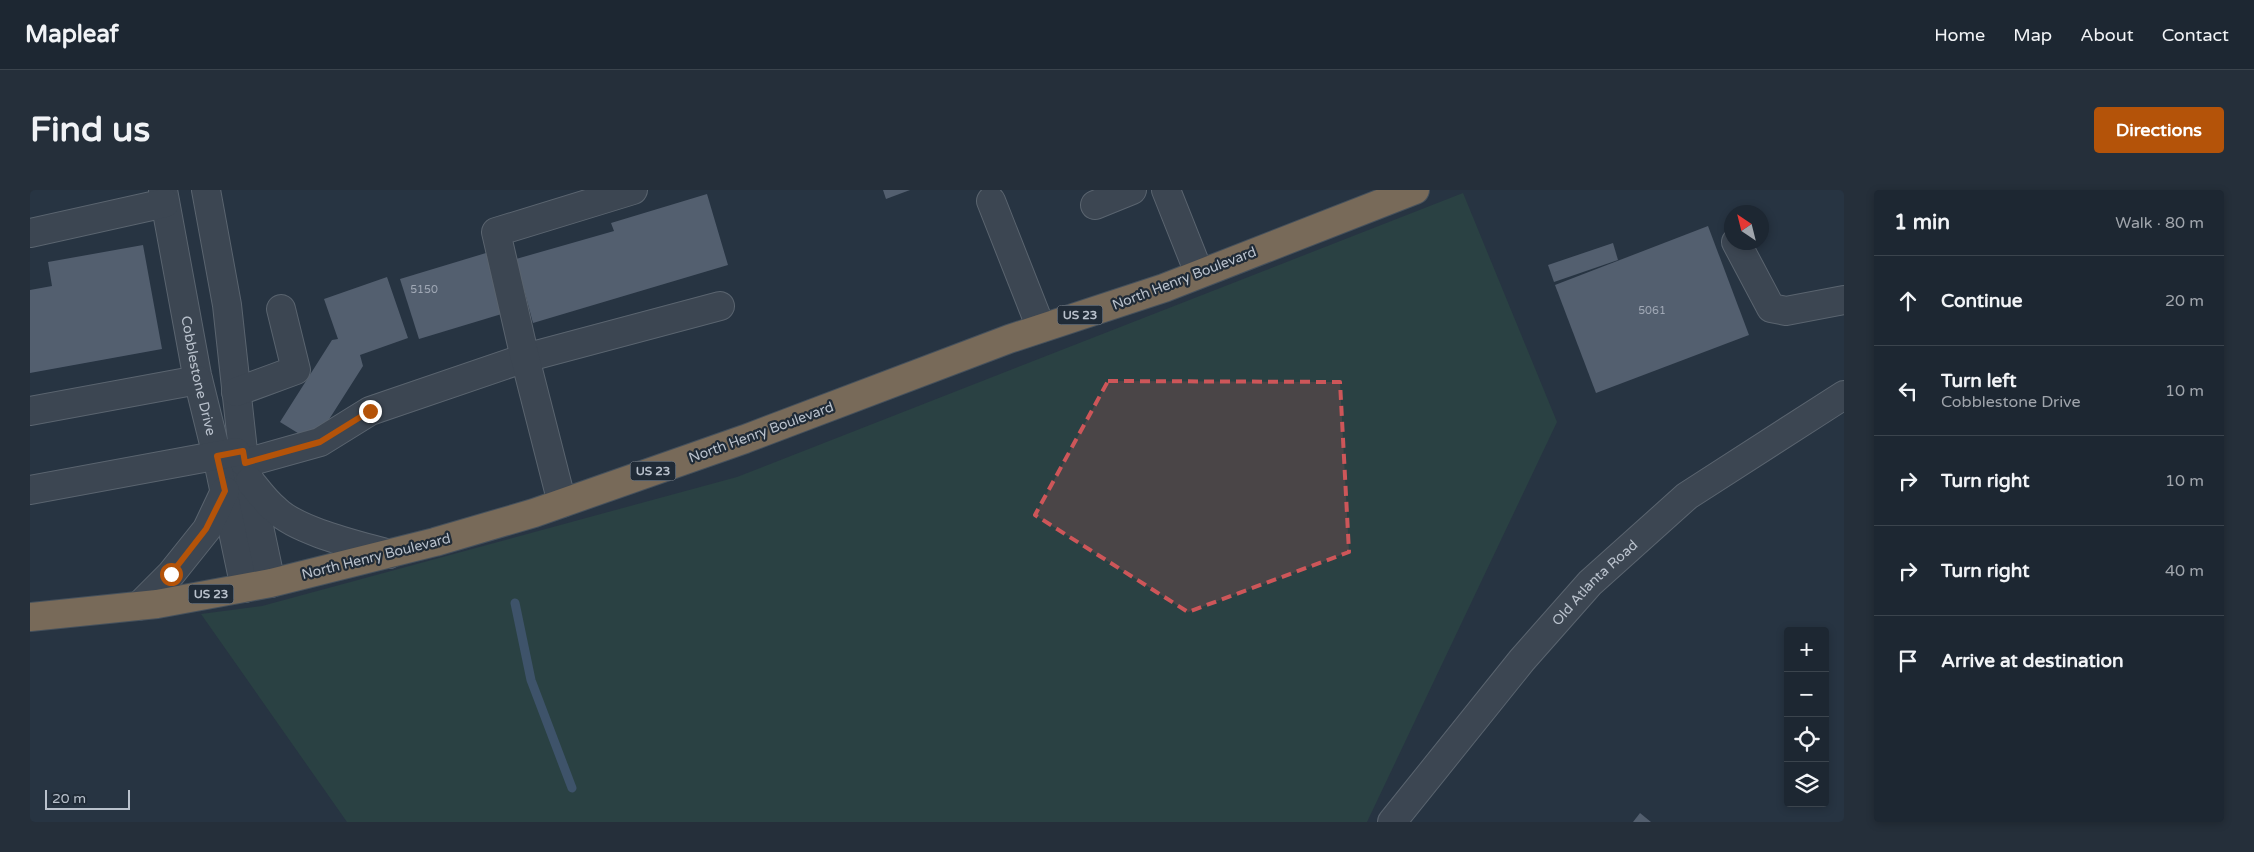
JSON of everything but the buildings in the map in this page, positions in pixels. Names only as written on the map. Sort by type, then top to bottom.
[{"type":"highway","name":"North Henry Boulevard","points":[[30,617],[140,606],[271,583],[389,554],[562,503],[744,439],[1040,328],[1164,288],[1415,190]]},
{"type":"street","name":"Cobblestone Drive","points":[[206,190],[227,304],[236,392],[236,468],[244,588]]},
{"type":"street","points":[[562,503],[525,358],[496,232],[633,190]]},
{"type":"street","points":[[1095,205],[1132,190]]},
{"type":"street","points":[[1166,190],[1199,273]]},
{"type":"street","name":"Cobblestone Drive","points":[[164,196],[198,380],[236,468],[271,583]]},
{"type":"street","points":[[30,233],[164,196]]},
{"type":"street","points":[[991,201],[1040,328]]},
{"type":"street","points":[[1740,250],[1770,308],[1786,311],[1844,300]]},
{"type":"street","points":[[30,490],[236,468],[320,442],[370,411],[525,358],[720,306]]},
{"type":"street","points":[[236,392],[296,370],[281,309]]},
{"type":"street","points":[[30,411],[198,380]]},
{"type":"street","name":"Old Atlanta Road","points":[[1392,822],[1522,660],[1590,583],[1687,496],[1844,394]]},
{"type":"street","points":[[236,468],[276,512],[301,525],[338,539],[389,554]]},
{"type":"street","points":[[140,606],[171,574],[206,529],[236,468]]},
{"type":"highlighted area","points":[[1108,381],[1340,382],[1349,552],[1188,612],[1035,515]]},
{"type":"green space","points":[[1463,193],[1557,422],[1367,822],[347,822],[201,614],[262,606],[737,477]]},
{"type":"waterway","points":[[515,603],[531,680],[572,788]]},
{"type":"route","points":[[171,574],[206,529],[225,491],[217,456],[243,451],[245,463],[320,442],[370,411]]}]
